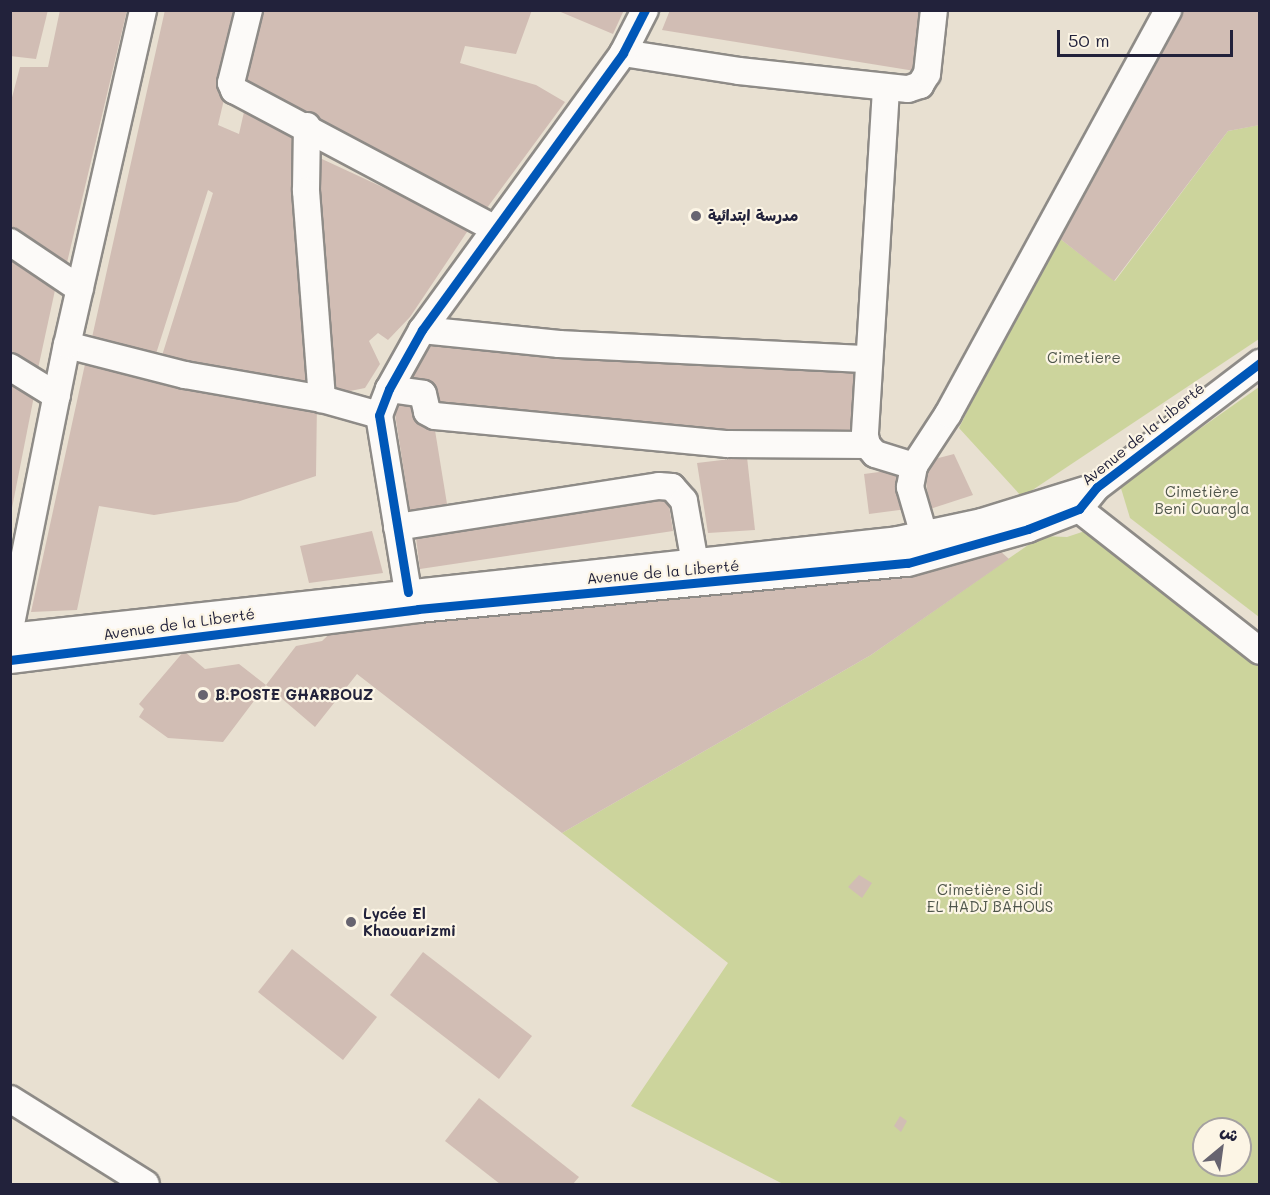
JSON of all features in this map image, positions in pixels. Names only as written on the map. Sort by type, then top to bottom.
[{"type":"street","points":[[10,629],[19,536],[57,396],[143,10]]},
{"type":"street","points":[[249,10],[232,87],[239,94],[307,126],[495,229]]},
{"type":"street","points":[[408,592],[379,415],[389,389],[422,330],[623,53],[645,10]]},
{"type":"street","points":[[623,53],[886,89],[908,89],[920,85],[927,74],[934,10]]},
{"type":"street","points":[[924,536],[910,487],[914,466],[948,414],[1168,10]]},
{"type":"street","points":[[867,446],[869,359],[886,89]]},
{"type":"street","points":[[307,126],[306,191],[322,399]]},
{"type":"street","points":[[10,242],[80,289]]},
{"type":"street","points":[[422,330],[559,344],[869,359]]},
{"type":"street","points":[[67,345],[185,375],[322,399],[379,415]]},
{"type":"street","name":"Avenue de la Liberté","points":[[10,637],[408,592],[698,573],[908,563],[1028,529],[1097,487],[1260,363]]},
{"type":"street","points":[[10,367],[57,396]]},
{"type":"street","points":[[389,389],[423,394],[427,412],[435,416],[728,444],[867,446],[875,454],[914,466]]},
{"type":"street","points":[[397,527],[660,486],[672,487],[684,501],[698,573]]},
{"type":"street","points":[[1074,502],[1260,651]]},
{"type":"street","name":"Avenue de la Liberté","points":[[10,660],[698,573],[924,536],[1074,502]]},
{"type":"street","points":[[10,1099],[146,1185]]},
{"type":"green space","name":"Cimetiere","points":[[1259,125],[1259,339],[1022,497],[959,428],[1054,234],[1115,281],[1228,131]]},
{"type":"green space","name":"Cimetière Beni Ouargla","points":[[1259,387],[1259,617],[1130,518],[1120,485]]},
{"type":"green space","name":"Cimetière Sidi EL HADJ BAHOUS","points":[[1088,530],[1259,660],[1259,1184],[783,1184],[631,1106],[728,963],[562,833],[871,655],[1041,536],[1067,537]]},
{"type":"building","points":[[10,10],[48,10],[36,59],[10,56]]},
{"type":"building","points":[[60,10],[127,10],[65,271],[10,234],[10,105],[20,67],[48,67]]},
{"type":"building","points":[[165,10],[245,10],[218,125],[239,134],[246,103],[294,122],[315,387],[160,362],[213,193],[208,190],[155,357],[91,342]]},
{"type":"building","points":[[253,10],[532,10],[516,54],[465,46],[460,63],[536,85],[565,102],[484,212],[236,84]]},
{"type":"building","points":[[556,10],[624,10],[613,34]]},
{"type":"building","points":[[670,10],[926,10],[921,72],[662,30]]},
{"type":"building","points":[[1171,10],[1260,10],[1260,125],[1228,131],[1114,281],[1054,234]]},
{"type":"building","points":[[309,153],[391,191],[393,184],[469,229],[410,317],[388,340],[378,333],[369,341],[380,364],[365,388],[330,395]]},
{"type":"building","points":[[10,248],[57,281],[36,378],[10,362]]},
{"type":"building","points":[[431,341],[862,369],[857,437],[432,414],[402,385]]},
{"type":"building","points":[[87,355],[317,401],[316,476],[237,502],[154,515],[99,506],[77,610],[31,612]]},
{"type":"building","points":[[10,376],[35,391],[12,508],[10,508]]},
{"type":"building","points":[[420,397],[433,418],[447,504],[410,511],[393,401]]},
{"type":"building","points":[[954,454],[973,495],[930,509],[923,462]]},
{"type":"building","points":[[747,457],[755,530],[708,533],[697,463]]},
{"type":"building","points":[[902,469],[907,509],[869,514],[864,474]]},
{"type":"building","points":[[668,499],[673,531],[420,569],[416,538]]},
{"type":"building","points":[[372,531],[383,573],[309,583],[300,546]]},
{"type":"building","points":[[999,550],[1009,559],[871,655],[562,833],[357,674],[315,727],[266,685],[296,646],[322,641],[341,623]]},
{"type":"building","name":"B.POSTE GHARBOUZ","points":[[184,651],[205,669],[239,664],[266,685],[223,742],[168,738],[139,717],[144,709],[139,704]]},
{"type":"building","points":[[859,875],[872,883],[862,898],[848,887]]},
{"type":"building","points":[[292,949],[377,1017],[343,1060],[258,992]]},
{"type":"building","points":[[423,952],[532,1036],[499,1079],[390,995]]},
{"type":"building","points":[[479,1098],[579,1177],[573,1184],[500,1184],[445,1141]]},
{"type":"building","points":[[900,1116],[907,1121],[901,1132],[894,1126]]},
{"type":"cycle path","points":[[408,592],[379,415],[389,389],[422,330],[623,53],[645,10]]},
{"type":"cycle path","points":[[10,660],[418,609],[908,563],[1028,529],[1079,509],[1097,487],[1260,363]]},
{"type":"place","name":"مدرسة ابتدائية","points":[[696,216]]},
{"type":"place","name":"B.POSTE GHARBOUZ","points":[[203,695]]},
{"type":"place","name":"Lycée El Khaouarizmi","points":[[351,922]]}]
